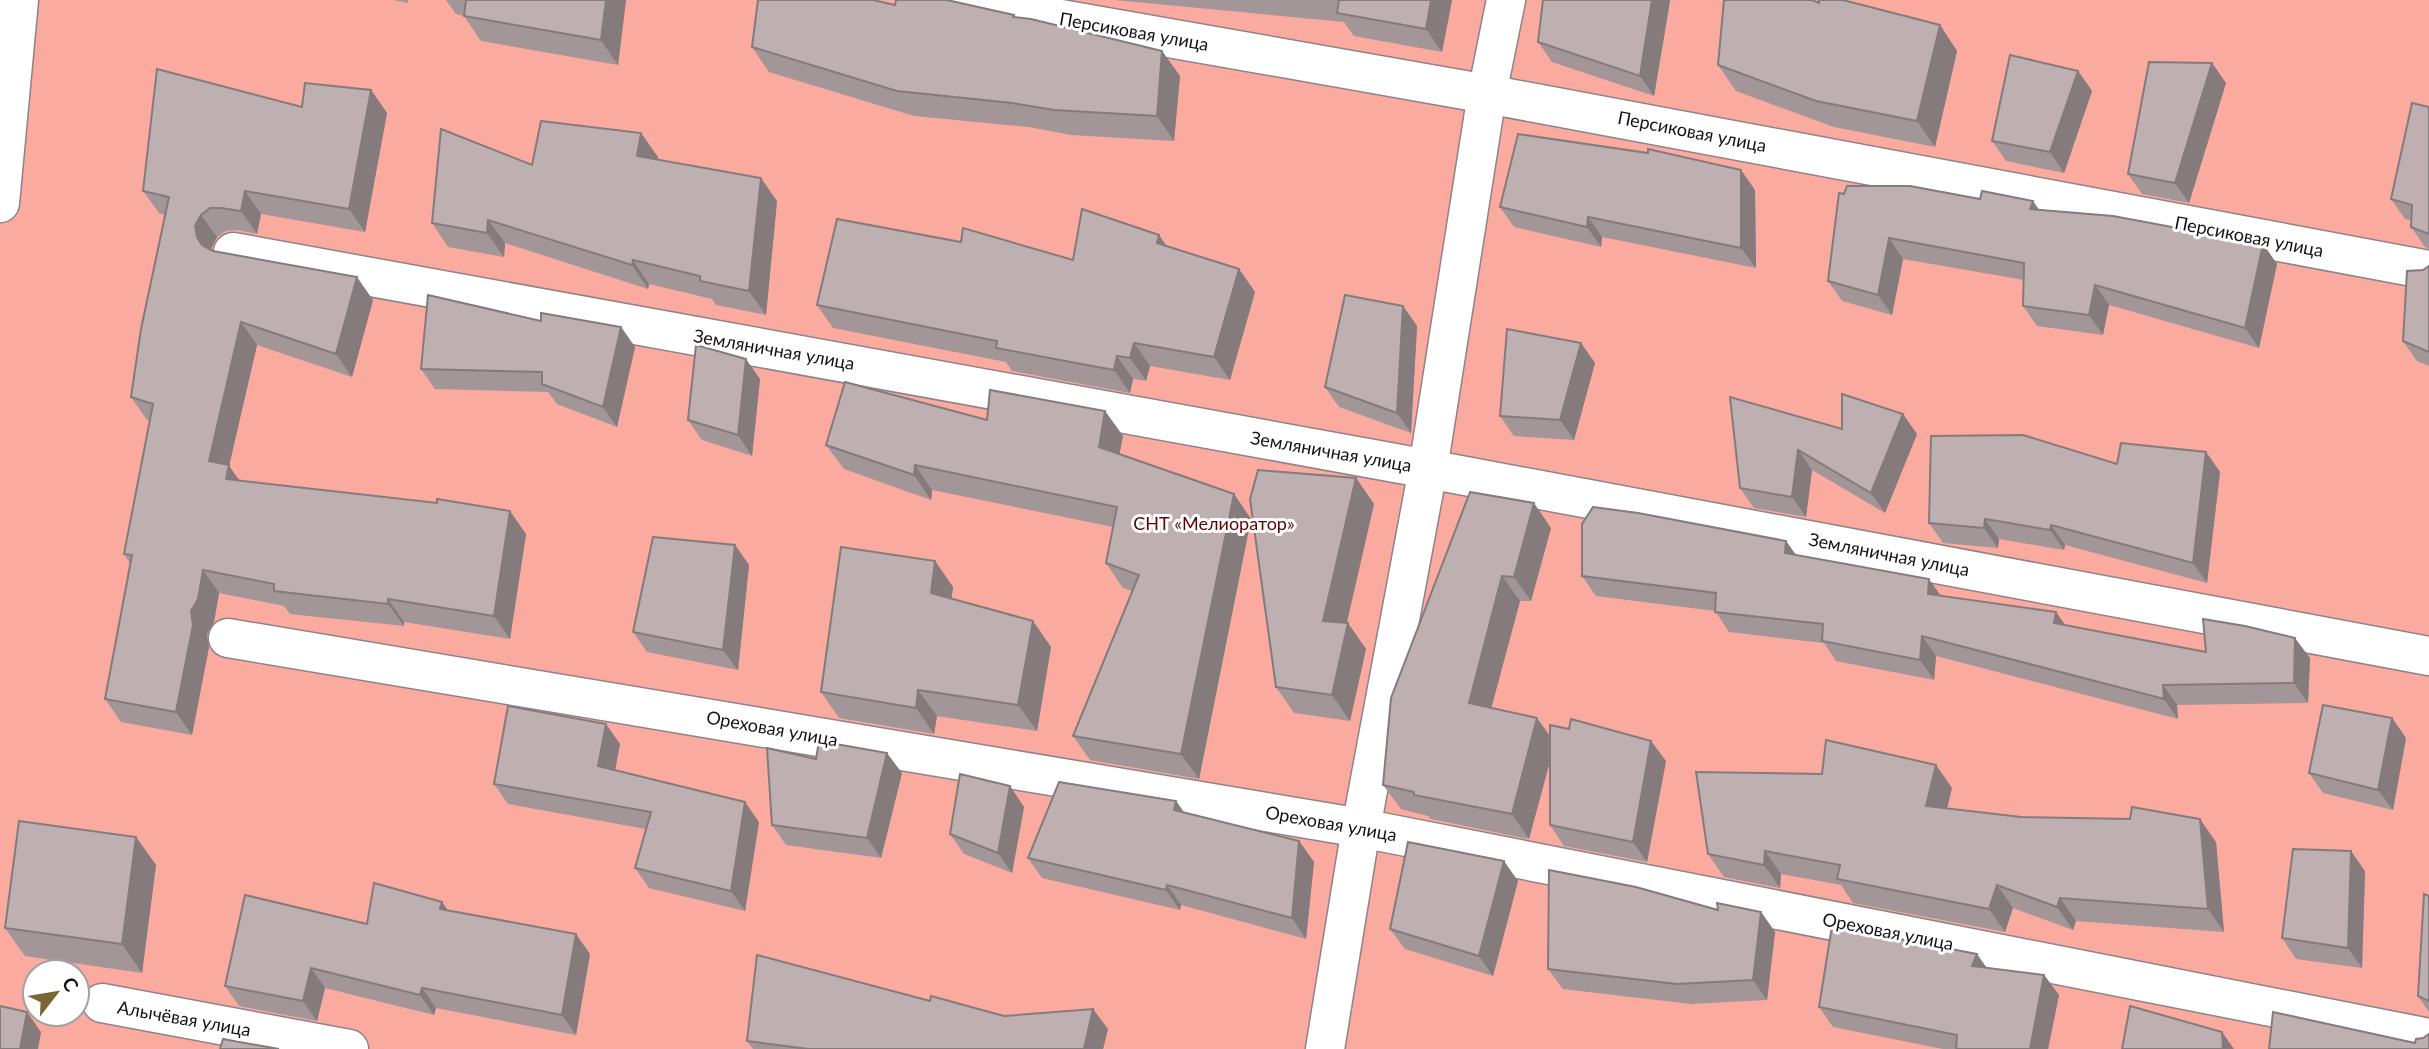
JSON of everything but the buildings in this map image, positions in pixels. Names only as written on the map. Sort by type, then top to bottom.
[{"type":"street","points":[[0,204],[19,0]]},
{"type":"street","name":"Персиковая улица","points":[[953,0],[1487,94],[2429,270]]},
{"type":"street","points":[[1325,1049],[1360,828],[1428,470],[1487,94],[1506,0]]},
{"type":"street","name":"Земляничная улица","points":[[233,252],[2429,656]]},
{"type":"street","name":"Ореховая улица","points":[[228,638],[1360,828],[2429,1038]]},
{"type":"street","name":"Алычёвая улица","points":[[102,1003],[349,1049]]},
{"type":"green space","name":"СНТ «Мелиоратор»","points":[[0,0],[2429,0],[2429,1049],[0,1049]]}]
